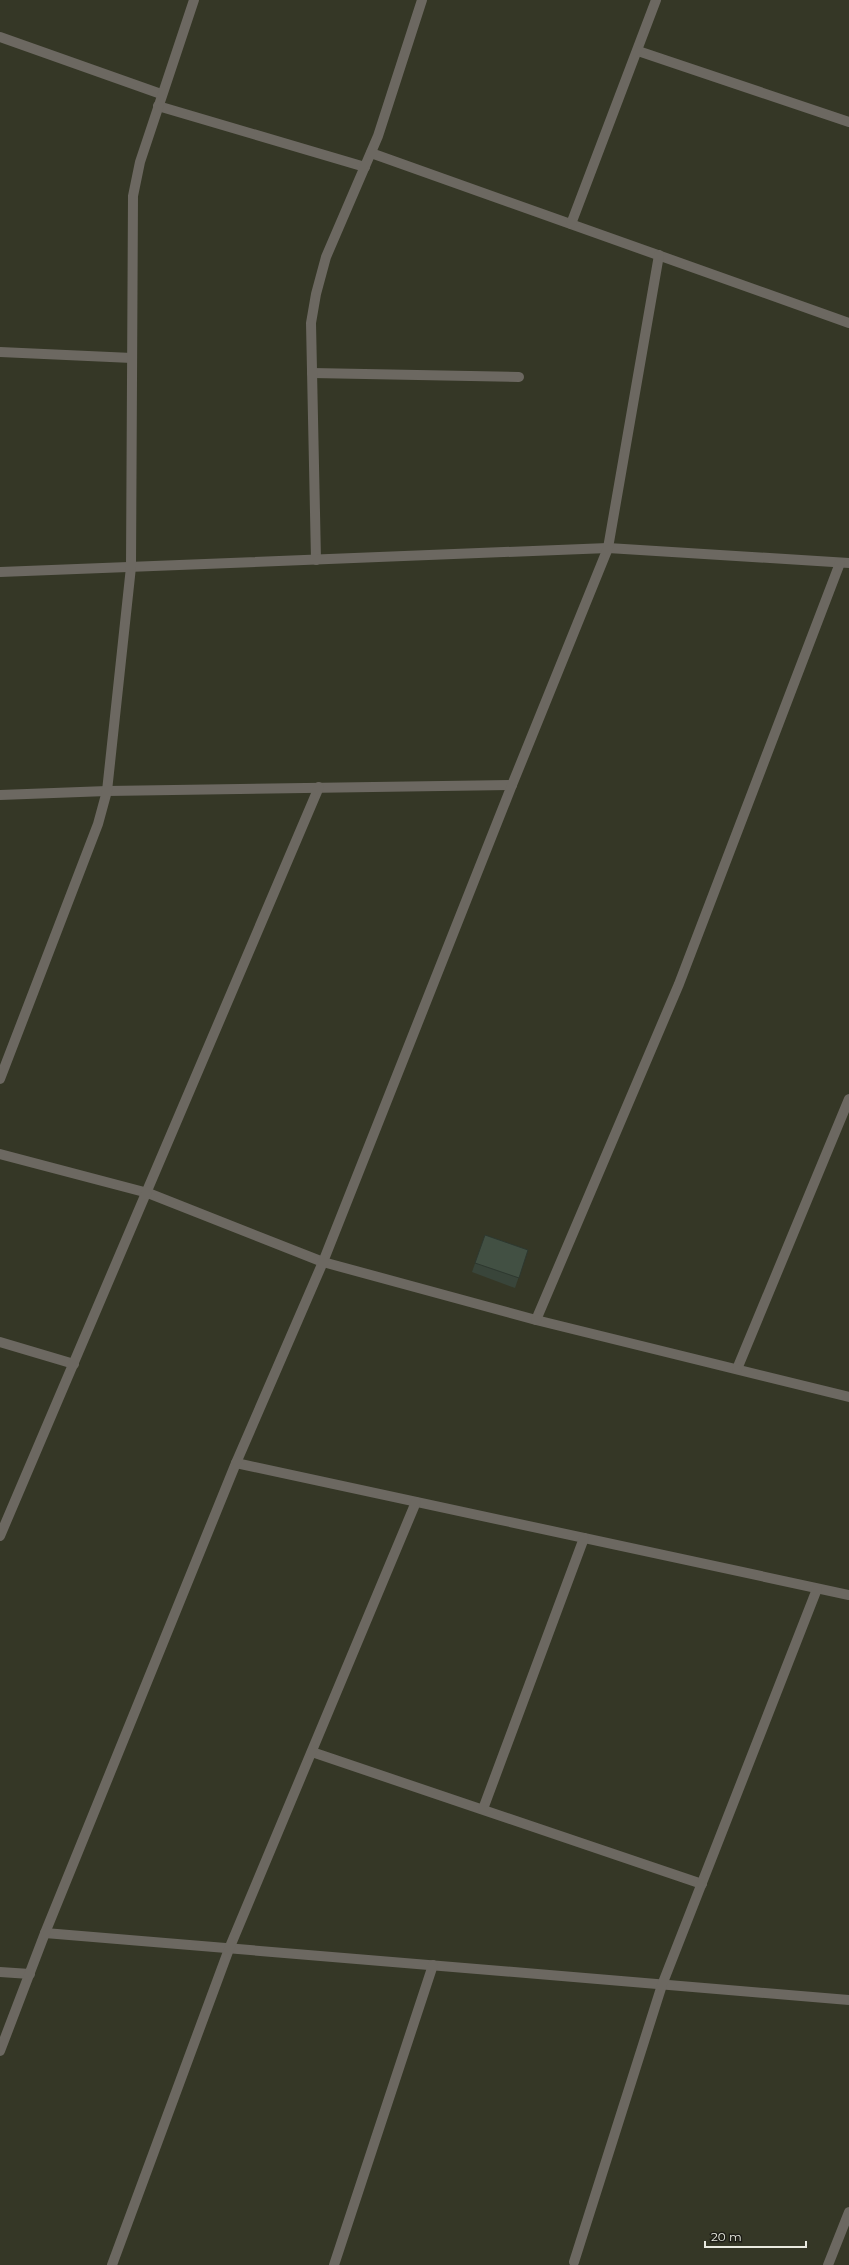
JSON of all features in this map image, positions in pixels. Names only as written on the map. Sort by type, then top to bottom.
[{"type":"street","points":[[0,1079],[98,824],[106,790],[132,567],[133,196],[140,162],[161,94],[194,0]]},
{"type":"street","points":[[316,560],[311,323],[316,294],[326,257],[378,136],[422,0]]},
{"type":"street","points":[[571,224],[638,51],[656,0]]},
{"type":"street","points":[[0,37],[161,94]]},
{"type":"street","points":[[638,51],[849,122]]},
{"type":"street","points":[[158,106],[365,167]]},
{"type":"street","points":[[371,153],[849,323]]},
{"type":"street","points":[[0,2051],[45,1933],[236,1463],[323,1262],[512,785],[608,548],[659,255]]},
{"type":"street","points":[[0,352],[132,358]]},
{"type":"street","points":[[312,373],[520,377]]},
{"type":"street","points":[[0,572],[608,548],[845,563],[679,984],[536,1320]]},
{"type":"street","points":[[0,794],[106,790],[512,785]]},
{"type":"street","points":[[0,1536],[148,1193],[319,788]]},
{"type":"street","points":[[737,1369],[849,1099]]},
{"type":"street","points":[[0,1154],[148,1193],[323,1262],[536,1320],[849,1397]]},
{"type":"street","points":[[0,1342],[74,1364]]},
{"type":"street","points":[[236,1463],[849,1596]]},
{"type":"street","points":[[112,2265],[229,1949],[416,1502]]},
{"type":"street","points":[[483,1809],[584,1538]]},
{"type":"street","points":[[574,2262],[662,1985],[817,1589]]},
{"type":"street","points":[[312,1752],[702,1884]]},
{"type":"street","points":[[45,1933],[849,2000]]},
{"type":"street","points":[[334,2265],[433,1965]]},
{"type":"street","points":[[0,1972],[30,1974]]},
{"type":"street","points":[[828,2265],[849,2212]]},
{"type":"building","points":[[485,1235],[528,1250],[519,1278],[475,1263]]}]
